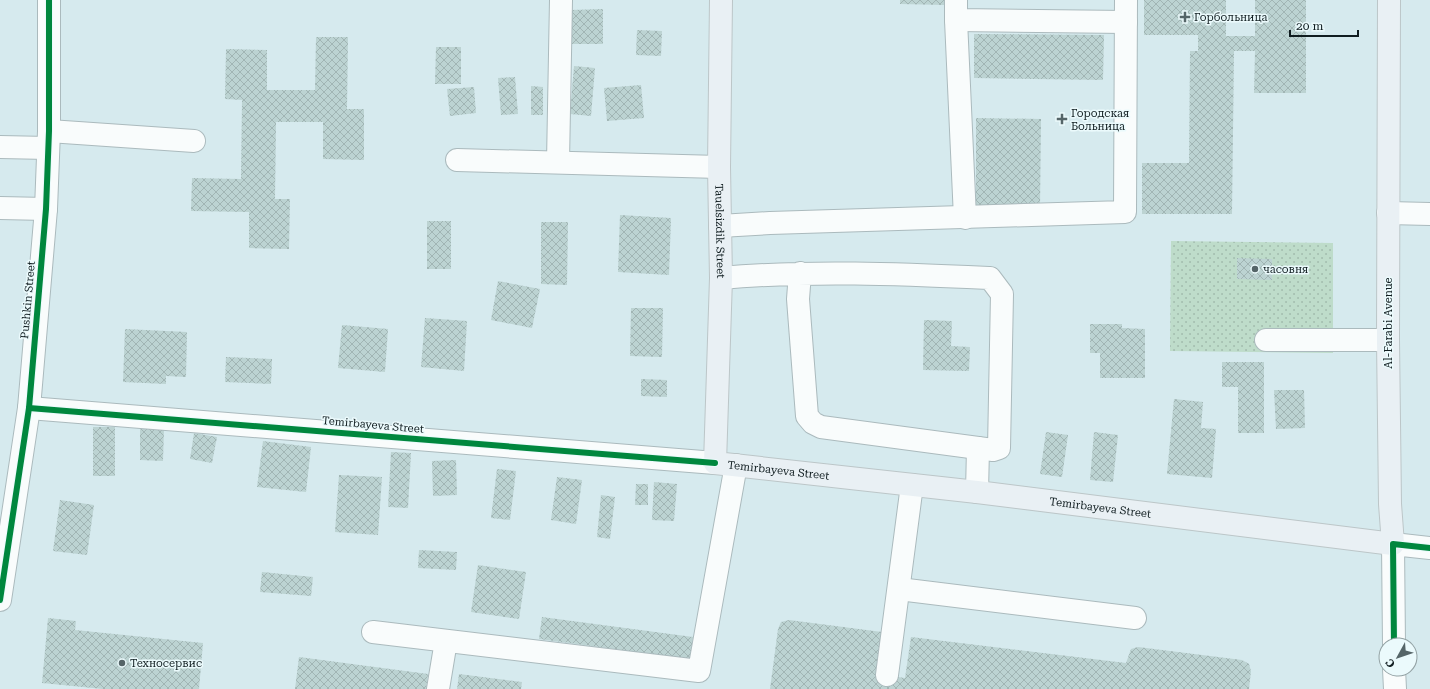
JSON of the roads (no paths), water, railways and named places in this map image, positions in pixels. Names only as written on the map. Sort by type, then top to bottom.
[{"type":"main road","name":"Tauelsіzdіk Street","points":[[721,0],[719,167],[725,464]]},
{"type":"main road","name":"Al-Farabi Avenue","points":[[1389,0],[1388,340],[1390,504],[1393,544]]},
{"type":"main road","name":"Temirbayeva Street","points":[[725,464],[977,492],[1393,544]]},
{"type":"street","name":"Pushkin Street","points":[[0,600],[29,408],[46,209],[49,0]]},
{"type":"street","points":[[558,162],[561,0]]},
{"type":"street","points":[[720,226],[770,223],[1125,212],[1126,0]]},
{"type":"street","points":[[965,218],[956,10],[1126,22]]},
{"type":"street","points":[[0,147],[48,139],[194,141]]},
{"type":"street","points":[[457,160],[719,167]]},
{"type":"street","points":[[0,208],[46,209]]},
{"type":"street","points":[[1388,212],[1430,214]]},
{"type":"street","points":[[721,278],[800,273],[853,272],[990,278],[1002,294],[999,448],[993,450],[821,427],[813,423],[807,416],[798,299],[800,273]]},
{"type":"street","points":[[1266,340],[1388,340]]},
{"type":"street","name":"Temirbayeva Street","points":[[29,408],[725,464]]},
{"type":"street","points":[[977,492],[978,448]]},
{"type":"street","points":[[373,632],[699,671],[725,464]]},
{"type":"street","points":[[887,676],[912,485]]},
{"type":"street","name":"Temirbayeva Street","points":[[1393,544],[1430,548]]},
{"type":"street","name":"Al-Farabi Avenue","points":[[1393,544],[1394,637]]},
{"type":"street","points":[[898,589],[1135,618]]},
{"type":"street","points":[[438,689],[446,640]]},
{"type":"street","points":[[1394,677],[1395,689]]},
{"type":"place","name":"Горбольница","points":[[1185,17]]},
{"type":"place","name":"Городская Больница","points":[[1062,119]]},
{"type":"place","name":"часовня","points":[[1255,269]]},
{"type":"place","name":"Техносервис","points":[[122,663]]}]
